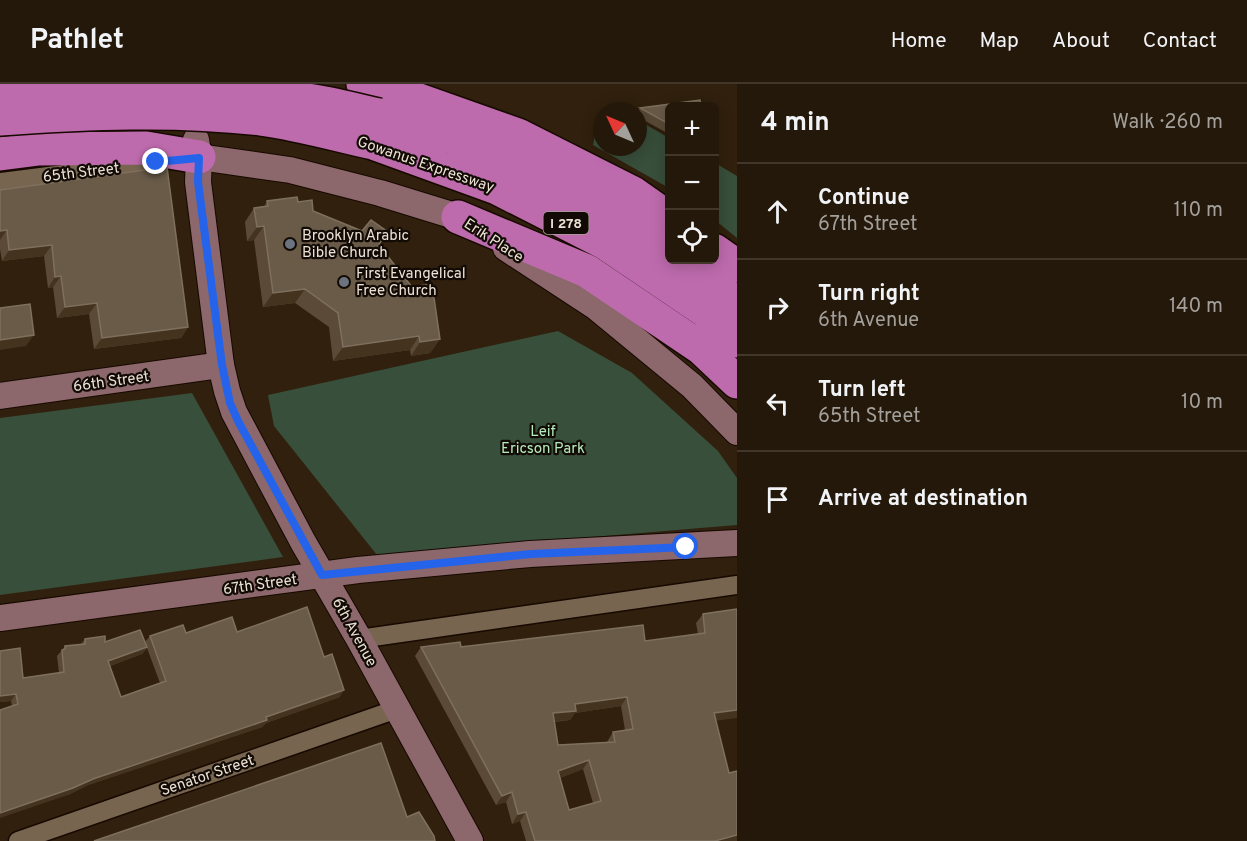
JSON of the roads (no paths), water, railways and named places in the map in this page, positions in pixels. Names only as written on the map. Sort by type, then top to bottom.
[{"type":"highway","name":"I 278","points":[[0,89],[56,85],[167,87],[375,108],[455,138],[534,176],[625,221],[665,251]]},
{"type":"highway","name":"Gowanus Expressway","points":[[0,119],[180,112],[264,119],[375,108],[518,135],[633,193],[665,216]]},
{"type":"highway","name":"Gowanus Expressway","points":[[375,108],[497,188],[604,243],[704,310],[737,341]]},
{"type":"highway","points":[[0,154],[39,149],[197,149]]},
{"type":"highway","points":[[458,217],[587,271],[701,348],[737,382]]},
{"type":"highway","points":[[719,253],[737,266]]},
{"type":"highway","points":[[683,264],[737,303]]},
{"type":"street","name":"65th Street","points":[[0,182],[197,149]]},
{"type":"street","name":"Erik Place","points":[[197,149],[380,193],[458,217],[596,307],[692,386],[737,432]]},
{"type":"street","name":"6th Avenue","points":[[197,149],[198,182],[228,397],[238,421],[470,841]]},
{"type":"street","name":"66th Street","points":[[0,396],[222,365]]},
{"type":"street","name":"67th Street","points":[[0,618],[322,575],[531,554],[737,543]]},
{"type":"street","points":[[359,639],[737,585]]},
{"type":"street","name":"Senator Street","points":[[18,841],[397,709]]},
{"type":"place","name":"Brooklyn Arabic Bible Church","points":[[290,244]]},
{"type":"place","name":"First Evangelical Free Church","points":[[344,282]]},
{"type":"park label","name":"Leif Ericson Park","points":[[543,440]]}]
